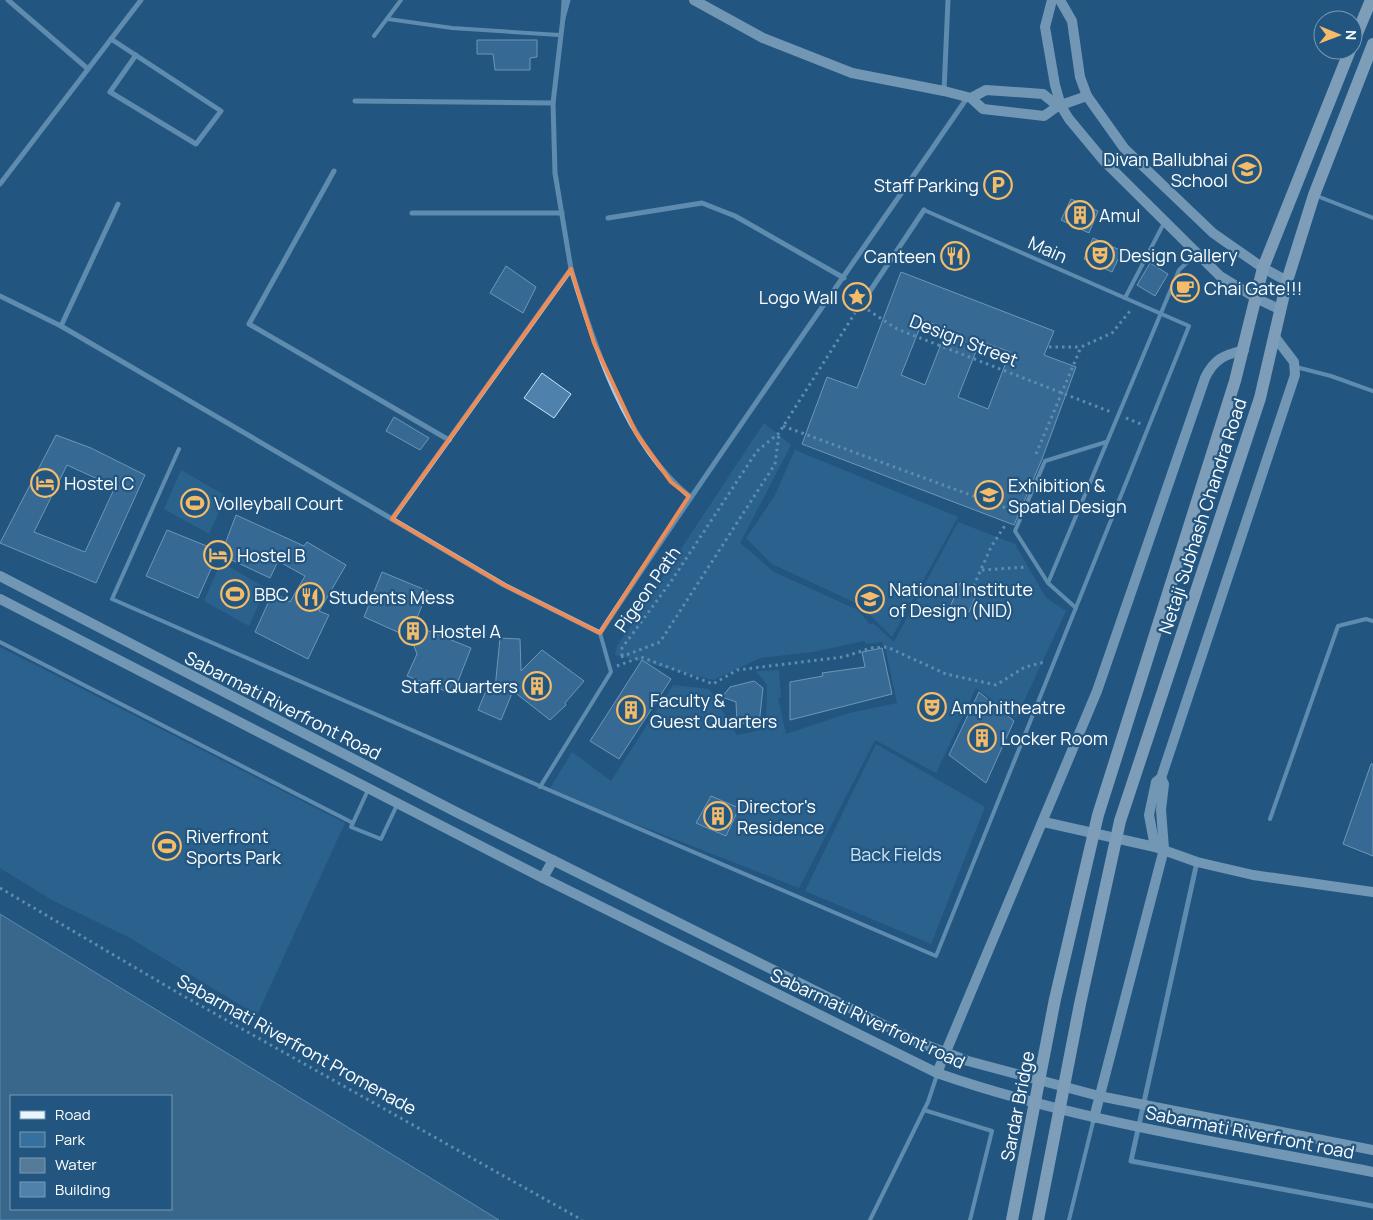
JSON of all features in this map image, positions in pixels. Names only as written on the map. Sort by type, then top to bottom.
[{"type":"main road","points":[[1369,17],[1371,0]]},
{"type":"main road","name":"Netaji Subhash Chandra Road","points":[[1038,1220],[1080,1004],[1120,821],[1260,398],[1287,281],[1314,195],[1373,44]]},
{"type":"main road","name":"Netaji Subhash Chandra Road","points":[[1055,999],[1098,815],[1244,350],[1263,268],[1346,60]]},
{"type":"main road","name":"Sardar Bridge","points":[[1012,1220],[1055,999]]},
{"type":"street","points":[[8,0],[88,69]]},
{"type":"street","points":[[0,184],[141,0]]},
{"type":"street","points":[[563,18],[564,0]]},
{"type":"street","points":[[568,0],[559,34],[554,103],[555,173],[571,269],[594,343],[636,432],[672,482],[689,496]]},
{"type":"street","points":[[694,0],[763,38],[852,73],[944,90],[969,98],[983,109],[1044,116],[1059,106],[1087,96]]},
{"type":"street","points":[[944,90],[948,0]]},
{"type":"street","points":[[1052,0],[1045,27],[1059,106]]},
{"type":"street","points":[[1060,0],[1072,21],[1080,77],[1087,96],[1124,148],[1213,233],[1263,268],[1287,281]]},
{"type":"street","points":[[111,39],[136,55],[221,110],[196,144],[110,92],[136,55]]},
{"type":"street","points":[[0,296],[61,326],[504,584],[600,633],[689,496],[969,98],[986,90],[1044,94],[1059,106],[1104,161],[1164,223],[1220,276],[1256,298],[1281,310]]},
{"type":"street","points":[[355,101],[554,103]]},
{"type":"street","points":[[334,171],[249,324],[449,440]]},
{"type":"street","points":[[61,326],[118,204]]},
{"type":"street","points":[[608,218],[702,204],[736,216],[844,278]]},
{"type":"street","points":[[860,306],[924,210]]},
{"type":"street","points":[[412,214],[562,214]]},
{"type":"street","points":[[392,519],[571,269]]},
{"type":"street","points":[[1094,1118],[1159,848],[1164,784],[1161,778],[1283,416],[1296,367],[1292,357],[1275,337]]},
{"type":"street","points":[[937,1073],[1044,822],[1097,691],[1205,378],[1216,360],[1222,356],[1244,350]]},
{"type":"street","name":"Sabarmati Riverfront Road","points":[[0,576],[553,860]]},
{"type":"street","name":"Sabarmati Riverfront Road","points":[[0,599],[543,878]]},
{"type":"street","points":[[1044,822],[1159,848],[1197,862],[1253,875],[1373,892]]},
{"type":"street","points":[[543,878],[553,860]]},
{"type":"street","name":"Sabarmati Riverfront road","points":[[553,860],[918,1042],[944,1053],[1099,1096],[1373,1150]]},
{"type":"street","points":[[1197,862],[1131,1161],[1373,1206]]},
{"type":"street","name":"Sabarmati Riverfront road","points":[[543,878],[937,1073],[973,1085],[1094,1118],[1373,1172]]},
{"type":"lane","points":[[374,36],[401,0]]},
{"type":"lane","points":[[388,19],[452,28],[559,34]]},
{"type":"lane","points":[[1314,195],[1373,218]]},
{"type":"lane","name":"Main","points":[[924,210],[1189,326],[1149,427]]},
{"type":"lane","points":[[1125,298],[1164,223]]},
{"type":"lane","points":[[1048,583],[1117,414],[1162,314],[1179,270],[1197,254]]},
{"type":"lane","points":[[1296,367],[1331,376],[1373,391]]},
{"type":"lane","points":[[178,450],[112,599],[540,787],[936,956],[1149,427]]},
{"type":"lane","points":[[1076,608],[1048,583],[1015,531],[1045,461],[1106,442]]},
{"type":"lane","points":[[1270,819],[1338,626],[1366,619],[1373,621]]},
{"type":"lane","points":[[540,787],[611,672],[600,633]]},
{"type":"lane","points":[[0,642],[353,823]]},
{"type":"lane","points":[[369,788],[351,827],[381,839],[398,803]]},
{"type":"lane","points":[[870,1220],[924,1110],[937,1073]]},
{"type":"lane","points":[[924,1110],[992,1131],[970,1220]]},
{"type":"lane","points":[[1069,1220],[1094,1118]]},
{"type":"path","points":[[1049,347],[1081,347],[1112,333],[1136,303]]},
{"type":"path","name":"Design Street","points":[[860,306],[897,329],[1149,427]]},
{"type":"path","name":"Pigeon Path","points":[[779,434],[757,451],[670,583],[622,648],[622,656],[660,642],[775,464],[779,434],[783,426],[860,306]]},
{"type":"path","points":[[1036,456],[1081,347]]},
{"type":"path","points":[[783,426],[1014,512]]},
{"type":"path","points":[[971,592],[991,547],[1014,512],[1017,502]]},
{"type":"path","points":[[982,570],[1038,567]]},
{"type":"path","points":[[614,666],[621,666],[641,657],[713,684],[737,670],[843,657],[871,648],[887,647],[946,674],[996,685],[1025,667],[1055,659]]},
{"type":"path","name":"Sabarmati Riverfront Promenade","points":[[0,888],[180,994],[582,1220]]},
{"type":"highlighted area","points":[[571,269],[594,343],[636,433],[671,482],[689,496],[600,633],[504,585],[392,519]]},
{"type":"green space","points":[[764,423],[791,445],[740,543],[774,572],[858,610],[870,625],[873,623],[894,642],[958,522],[1015,544],[1046,598],[1066,611],[1016,718],[976,688],[936,773],[875,740],[799,888],[549,790],[572,752],[611,781],[673,685],[709,689],[737,735],[766,729],[767,685],[756,671],[779,670],[781,697],[778,698],[786,734],[849,713],[897,703],[886,651],[882,642],[866,644],[864,641],[813,652],[760,658],[713,680],[615,655],[617,646]]},
{"type":"green space","points":[[795,450],[958,517],[892,637],[860,605],[772,564],[746,538],[774,497]]},
{"type":"green space","name":"Volleyball Court","points":[[181,470],[226,496],[209,534],[164,509]]},
{"type":"green space","name":"BBC","points":[[221,562],[266,588],[249,626],[204,601]]},
{"type":"green space","name":"Riverfront Sports Park","points":[[0,647],[345,823],[257,1015],[130,938],[52,900],[0,868]]},
{"type":"green space","name":"Back Fields","points":[[876,744],[985,807],[931,944],[805,891]]},
{"type":"water","points":[[0,914],[499,1220],[0,1220]]},
{"type":"building","points":[[477,40],[537,40],[537,57],[530,58],[530,70],[495,70],[493,54],[477,54]]},
{"type":"building","name":"Amul","points":[[1071,199],[1098,211],[1089,233],[1061,220]]},
{"type":"building","name":"Design Gallery","points":[[1093,238],[1122,251],[1112,272],[1084,259]]},
{"type":"building","points":[[1150,263],[1168,274],[1155,296],[1137,285]]},
{"type":"building","points":[[506,266],[536,287],[523,313],[490,293]]},
{"type":"building","name":"National Institute of Design (NID)","points":[[901,272],[1054,331],[1044,355],[1076,367],[1042,459],[1014,525],[802,444],[827,377],[857,388]],"holes":[[[923,320],[947,329],[925,385],[901,375]],[[980,341],[1010,352],[988,409],[958,397]]]},
{"type":"building","points":[[542,373],[571,394],[554,418],[524,398]]},
{"type":"building","points":[[394,417],[429,438],[420,450],[386,431]]},
{"type":"building","name":"Hostel C","points":[[56,435],[91,448],[145,475],[96,583],[0,543]],"holes":[[[67,465],[115,487],[85,552],[34,532]]]},
{"type":"building","name":"Students Mess","points":[[236,515],[304,546],[307,542],[346,565],[319,611],[329,615],[308,659],[255,632],[273,592],[290,602],[305,576],[278,561],[270,578],[221,555]]},
{"type":"building","points":[[167,530],[219,551],[198,598],[146,576]]},
{"type":"building","name":"Hostel A","points":[[382,572],[428,591],[414,625],[471,648],[453,694],[407,676],[417,654],[411,638],[364,617]]},
{"type":"building","points":[[960,583],[978,590],[969,612],[951,605]]},
{"type":"building","points":[[500,638],[520,639],[521,671],[542,650],[584,681],[565,703],[566,705],[550,720],[513,691],[501,720],[478,710],[488,686],[495,689]]},
{"type":"building","points":[[882,648],[892,694],[790,720],[790,682],[823,676],[822,673],[865,667],[862,652]]},
{"type":"building","name":"Faculty & Guest Quarters","points":[[642,660],[671,679],[619,759],[590,741]]},
{"type":"building","points":[[754,681],[763,688],[759,724],[737,723],[736,702],[722,697],[730,687]]},
{"type":"building","name":"Locker Room","points":[[979,692],[1014,721],[986,783],[949,755]]},
{"type":"building","points":[[1371,764],[1373,764],[1373,856],[1343,844]]},
{"type":"building","name":"Director's Residence","points":[[711,796],[739,808],[726,836],[696,823]]},
{"type":"place","name":"Divan Ballubhai School","points":[[1247,169]]},
{"type":"place","name":"Staff Parking","points":[[998,185]]},
{"type":"place","name":"Amul","points":[[1080,215]]},
{"type":"place","name":"Design Gallery","points":[[1100,255]]},
{"type":"place","name":"Canteen","points":[[955,256]]},
{"type":"place","name":"Chai Gate!!!","points":[[1185,288]]},
{"type":"place","name":"Logo Wall","points":[[857,297]]},
{"type":"place","name":"Hostel C","points":[[45,483]]},
{"type":"place","name":"Exhibition & Spatial Design","points":[[989,495]]},
{"type":"place","name":"Volleyball Court","points":[[195,503]]},
{"type":"place","name":"Hostel B","points":[[218,555]]},
{"type":"place","name":"BBC","points":[[235,594]]},
{"type":"place","name":"Students Mess","points":[[310,597]]},
{"type":"place","name":"National Institute of Design (NID)","points":[[870,599]]},
{"type":"place","name":"Hostel A","points":[[413,631]]},
{"type":"place","name":"Staff Quarters","points":[[537,686]]},
{"type":"place","name":"Amphitheatre","points":[[932,707]]},
{"type":"place","name":"Faculty & Guest Quarters","points":[[631,710]]},
{"type":"place","name":"Locker Room","points":[[982,738]]},
{"type":"place","name":"Director's Residence","points":[[718,816]]},
{"type":"place","name":"Riverfront Sports Park","points":[[167,846]]}]
